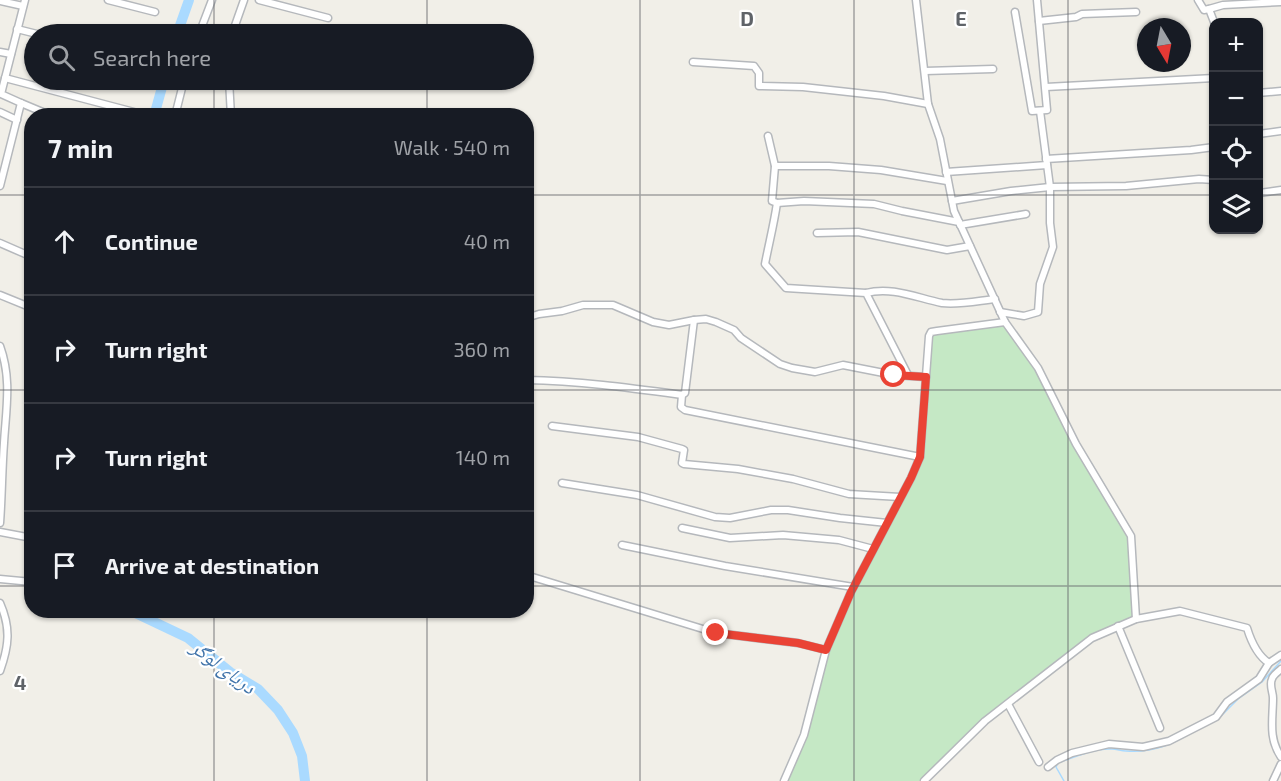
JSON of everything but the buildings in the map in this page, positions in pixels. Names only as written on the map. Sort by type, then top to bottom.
[{"type":"street","points":[[108,0],[155,12]]},
{"type":"street","points":[[203,24],[212,0]]},
{"type":"street","points":[[236,24],[244,0]]},
{"type":"street","points":[[260,0],[328,18]]},
{"type":"street","points":[[916,0],[927,104],[938,129],[947,181],[959,223],[1005,322],[1038,368],[1076,444],[1131,536],[1136,619]]},
{"type":"street","points":[[1015,12],[1032,111],[1047,110],[1037,0]]},
{"type":"street","points":[[1198,0],[1204,10],[1222,5],[1281,2]]},
{"type":"street","points":[[0,1],[24,3],[1,94],[33,108]]},
{"type":"street","points":[[1209,9],[1212,18]]},
{"type":"street","points":[[1039,21],[1076,17],[1083,14],[1136,12]]},
{"type":"street","points":[[17,29],[24,31]]},
{"type":"street","points":[[0,52],[10,54]]},
{"type":"street","points":[[693,62],[754,66],[759,73],[759,86],[803,87],[884,96],[927,104]]},
{"type":"street","points":[[925,71],[993,69]]},
{"type":"street","points":[[4,78],[24,83]]},
{"type":"street","points":[[1046,87],[1209,78]]},
{"type":"street","points":[[50,90],[119,108]]},
{"type":"street","points":[[177,108],[182,90]]},
{"type":"street","points":[[230,90],[231,108]]},
{"type":"street","points":[[1263,93],[1281,91]]},
{"type":"street","points":[[0,186],[21,103]]},
{"type":"street","points":[[1000,312],[1024,316],[1038,312],[1041,284],[1053,247],[1050,187],[1040,111]]},
{"type":"street","points":[[0,112],[17,120]]},
{"type":"street","points":[[1263,133],[1281,131]]},
{"type":"street","points":[[768,136],[775,166],[772,201],[777,203],[804,201],[874,204],[959,223],[1026,214]]},
{"type":"street","points":[[946,172],[1209,148]]},
{"type":"street","points":[[775,166],[829,166],[881,170],[947,181]]},
{"type":"street","points":[[952,201],[1011,190],[1126,186],[1209,180]]},
{"type":"street","points":[[1263,193],[1281,190]]},
{"type":"street","points":[[777,203],[765,264],[783,286],[792,289],[817,288],[866,293],[881,290],[945,303],[994,299]]},
{"type":"street","points":[[817,233],[858,232],[947,250],[970,246]]},
{"type":"street","points":[[0,243],[24,254]]},
{"type":"street","points":[[866,293],[908,375]]},
{"type":"street","points":[[0,295],[24,305]]},
{"type":"street","points":[[534,316],[583,305],[606,304],[621,307],[653,322],[669,325],[706,319],[734,330],[741,338],[780,364],[792,368],[815,372],[843,365],[894,375],[926,377]]},
{"type":"street","points":[[694,320],[685,393],[682,395],[681,407],[692,413],[920,457]]},
{"type":"street","points":[[784,781],[804,735],[826,650],[854,587],[920,457],[929,336],[931,332],[1005,322]]},
{"type":"street","points":[[0,523],[2,443],[9,398],[8,380],[1,350]]},
{"type":"street","points":[[534,380],[621,386],[682,395]]},
{"type":"street","points":[[0,397],[9,398]]},
{"type":"street","points":[[552,426],[638,436],[684,450],[682,463],[684,464],[738,469],[793,479],[849,494],[900,497]]},
{"type":"street","points":[[561,483],[637,495],[715,517],[730,518],[771,510],[788,510],[887,523]]},
{"type":"street","points":[[682,528],[730,538],[783,535],[839,540],[873,549]]},
{"type":"street","points":[[0,532],[24,536]]},
{"type":"street","points":[[622,545],[725,566],[854,587]]},
{"type":"street","points":[[534,576],[716,633],[798,643],[826,650]]},
{"type":"street","points":[[0,579],[24,581]]},
{"type":"street","points":[[0,603],[6,616],[8,633],[7,651],[0,671]]},
{"type":"street","points":[[924,781],[985,721],[1092,638],[1136,619],[1180,611],[1247,628],[1252,641],[1269,663]]},
{"type":"street","points":[[1118,626],[1160,728]]},
{"type":"street","points":[[1048,767],[1056,760],[1072,753],[1109,744],[1143,747],[1169,741],[1216,717],[1227,702],[1258,679],[1269,663],[1281,655]]},
{"type":"street","points":[[1281,669],[1272,678],[1271,718],[1274,746],[1281,757]]},
{"type":"street","points":[[1008,704],[1039,762]]},
{"type":"street","points":[[1273,781],[1281,764]]},
{"type":"green space","points":[[1005,322],[1031,357],[1076,444],[1131,536],[1136,619],[1092,638],[985,721],[924,781],[784,781],[804,735],[826,650],[920,457],[931,332]]},
{"type":"waterway","name":"دریای لوگر","points":[[181,24],[189,0]]},
{"type":"waterway","name":"دریای لوگر","points":[[156,108],[161,90]]},
{"type":"waterway","name":"دریای لوگر","points":[[146,618],[188,638],[230,672],[258,689],[278,710],[293,733],[302,756],[305,781]]},
{"type":"waterway","points":[[1218,719],[1238,699],[1262,682],[1281,661]]},
{"type":"waterway","points":[[1064,781],[1056,767],[1058,763],[1099,750],[1152,749],[1177,741],[1192,732]]},
{"type":"route","points":[[716,633],[798,643],[826,650],[851,592],[920,457],[926,377],[894,375]]}]
